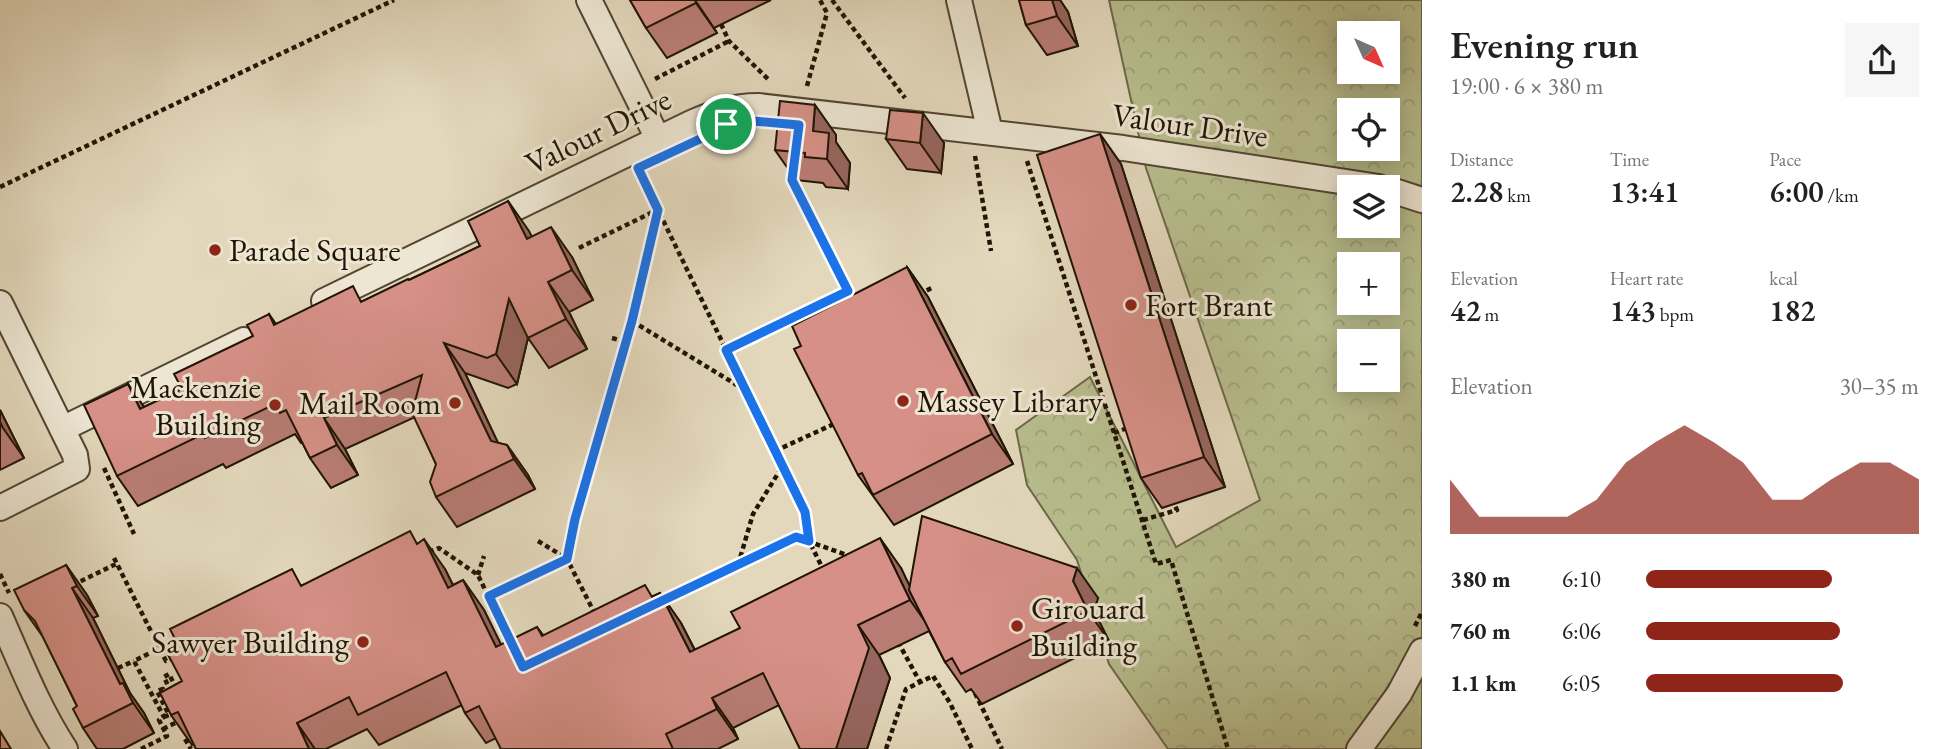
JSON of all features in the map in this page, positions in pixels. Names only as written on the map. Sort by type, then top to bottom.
[{"type":"street","points":[[589,0],[658,139]]},
{"type":"street","points":[[959,0],[990,132]]},
{"type":"street","name":"Valour Drive","points":[[300,313],[658,139],[721,110],[739,106],[1018,135],[1337,181]]},
{"type":"street","points":[[1400,193],[1422,200]]},
{"type":"street","points":[[0,303],[75,455],[77,469],[0,508]]},
{"type":"street","points":[[62,429],[263,331]]},
{"type":"street","points":[[0,616],[26,675],[65,749]]},
{"type":"street","points":[[1359,749],[1399,694],[1422,651]]},
{"type":"path","points":[[0,187],[394,0]]},
{"type":"path","points":[[805,96],[827,13],[820,0]]},
{"type":"path","points":[[832,0],[913,108]]},
{"type":"path","points":[[721,24],[729,41],[774,85]]},
{"type":"path","points":[[634,89],[729,41]]},
{"type":"path","points":[[1018,135],[1156,564],[1171,560],[1228,749]]},
{"type":"path","points":[[969,151],[976,158],[991,251]]},
{"type":"path","points":[[793,166],[792,180],[858,311]]},
{"type":"path","points":[[638,168],[805,512],[809,541],[826,575]]},
{"type":"path","points":[[579,247],[658,210]]},
{"type":"path","points":[[567,559],[575,519],[632,321],[658,210]]},
{"type":"path","points":[[911,299],[934,287]]},
{"type":"path","points":[[726,350],[848,291]]},
{"type":"path","points":[[632,321],[746,391]]},
{"type":"path","points":[[612,338],[626,342]]},
{"type":"path","points":[[775,451],[837,423]]},
{"type":"path","points":[[1114,433],[1135,425]]},
{"type":"path","points":[[100,458],[134,534]]},
{"type":"path","points":[[738,565],[753,514],[783,467]]},
{"type":"path","points":[[1143,520],[1177,510],[1174,504]]},
{"type":"path","points":[[652,606],[796,537],[847,555],[853,566]]},
{"type":"path","points":[[538,541],[567,559],[597,617]]},
{"type":"path","points":[[427,553],[439,548],[478,575],[517,655]]},
{"type":"path","points":[[478,575],[484,556]]},
{"type":"path","points":[[489,596],[567,559]]},
{"type":"path","points":[[68,587],[115,561],[166,661],[182,653]]},
{"type":"path","points":[[895,636],[920,682]]},
{"type":"path","points":[[118,668],[160,648]]},
{"type":"path","points":[[170,659],[175,668]]},
{"type":"path","points":[[134,661],[164,718]]},
{"type":"path","points":[[886,749],[906,689],[933,676],[950,703],[972,749]]},
{"type":"path","points":[[141,749],[167,736],[159,720],[169,715],[158,691],[163,689],[175,713]]},
{"type":"path","points":[[974,691],[1002,749]]},
{"type":"path","points":[[163,729],[189,716]]},
{"type":"path","points":[[186,739],[191,749]]},
{"type":"green space","points":[[1109,0],[1422,0],[1422,749],[1168,749],[1109,664],[1077,560],[1027,485],[1016,430],[1090,377],[1176,547],[1260,500],[1146,168]]},
{"type":"building","points":[[630,0],[695,0],[696,3],[646,28]]},
{"type":"building","points":[[1019,0],[1052,0],[1057,16],[1026,25]]},
{"type":"building","points":[[780,101],[815,105],[813,131],[829,133],[827,159],[805,157],[805,153],[775,150]]},
{"type":"building","points":[[890,110],[923,113],[920,143],[886,139]]},
{"type":"building","name":"Fort Brant","points":[[1100,134],[1204,457],[1141,478],[1037,155]]},
{"type":"building","points":[[508,201],[527,239],[551,227],[572,270],[548,282],[566,319],[528,338],[509,299],[496,354],[487,358],[444,343],[491,441],[507,445],[514,459],[436,497],[430,482],[436,464],[412,413],[422,375],[324,418],[337,445],[310,458],[286,410],[280,413],[275,404],[205,438],[203,434],[117,476],[84,405],[128,384],[140,409],[182,389],[174,374],[253,336],[247,325],[269,314],[274,325],[353,286],[361,302],[480,246],[468,221]]},
{"type":"building","name":"Massey Library","points":[[907,267],[992,434],[873,495],[862,473],[858,475],[794,349],[801,346],[792,326]]},
{"type":"building","points":[[922,516],[1077,568],[1073,581],[1088,611],[961,674],[952,658],[945,662],[909,590]]},
{"type":"building","points":[[410,531],[417,544],[424,539],[448,588],[463,580],[496,647],[537,627],[542,636],[645,585],[652,597],[660,593],[690,652],[740,628],[731,612],[880,538],[910,600],[858,625],[869,648],[836,749],[800,749],[763,673],[712,698],[717,709],[666,734],[673,749],[501,749],[479,706],[465,713],[446,672],[358,715],[349,697],[297,723],[309,749],[196,749],[178,712],[171,715],[160,693],[182,681],[164,647],[176,641],[170,629],[292,569],[301,586]]},
{"type":"building","points":[[66,565],[77,586],[72,588],[120,684],[123,683],[133,703],[83,728],[73,709],[77,706],[35,621],[24,610],[14,590]]},
{"type":"building","points":[[0,731],[11,749],[0,749]]},
{"type":"place","name":"Parade Square","points":[[215,250]]},
{"type":"place","name":"Fort Brant","points":[[1131,305]]},
{"type":"place","name":"Massey Library","points":[[903,401]]},
{"type":"place","name":"Mail Room","points":[[455,403]]},
{"type":"place","name":"Mackenzie Building","points":[[275,405]]},
{"type":"place","name":"Girouard Building","points":[[1017,626]]},
{"type":"place","name":"Sawyer Building","points":[[363,642]]},
{"type":"route","points":[[742,120],[799,125],[792,180],[848,291],[726,350],[805,512],[809,541],[796,537],[523,667],[489,596],[567,559],[575,519],[632,321],[658,210],[638,168],[726,124],[742,120]]}]
